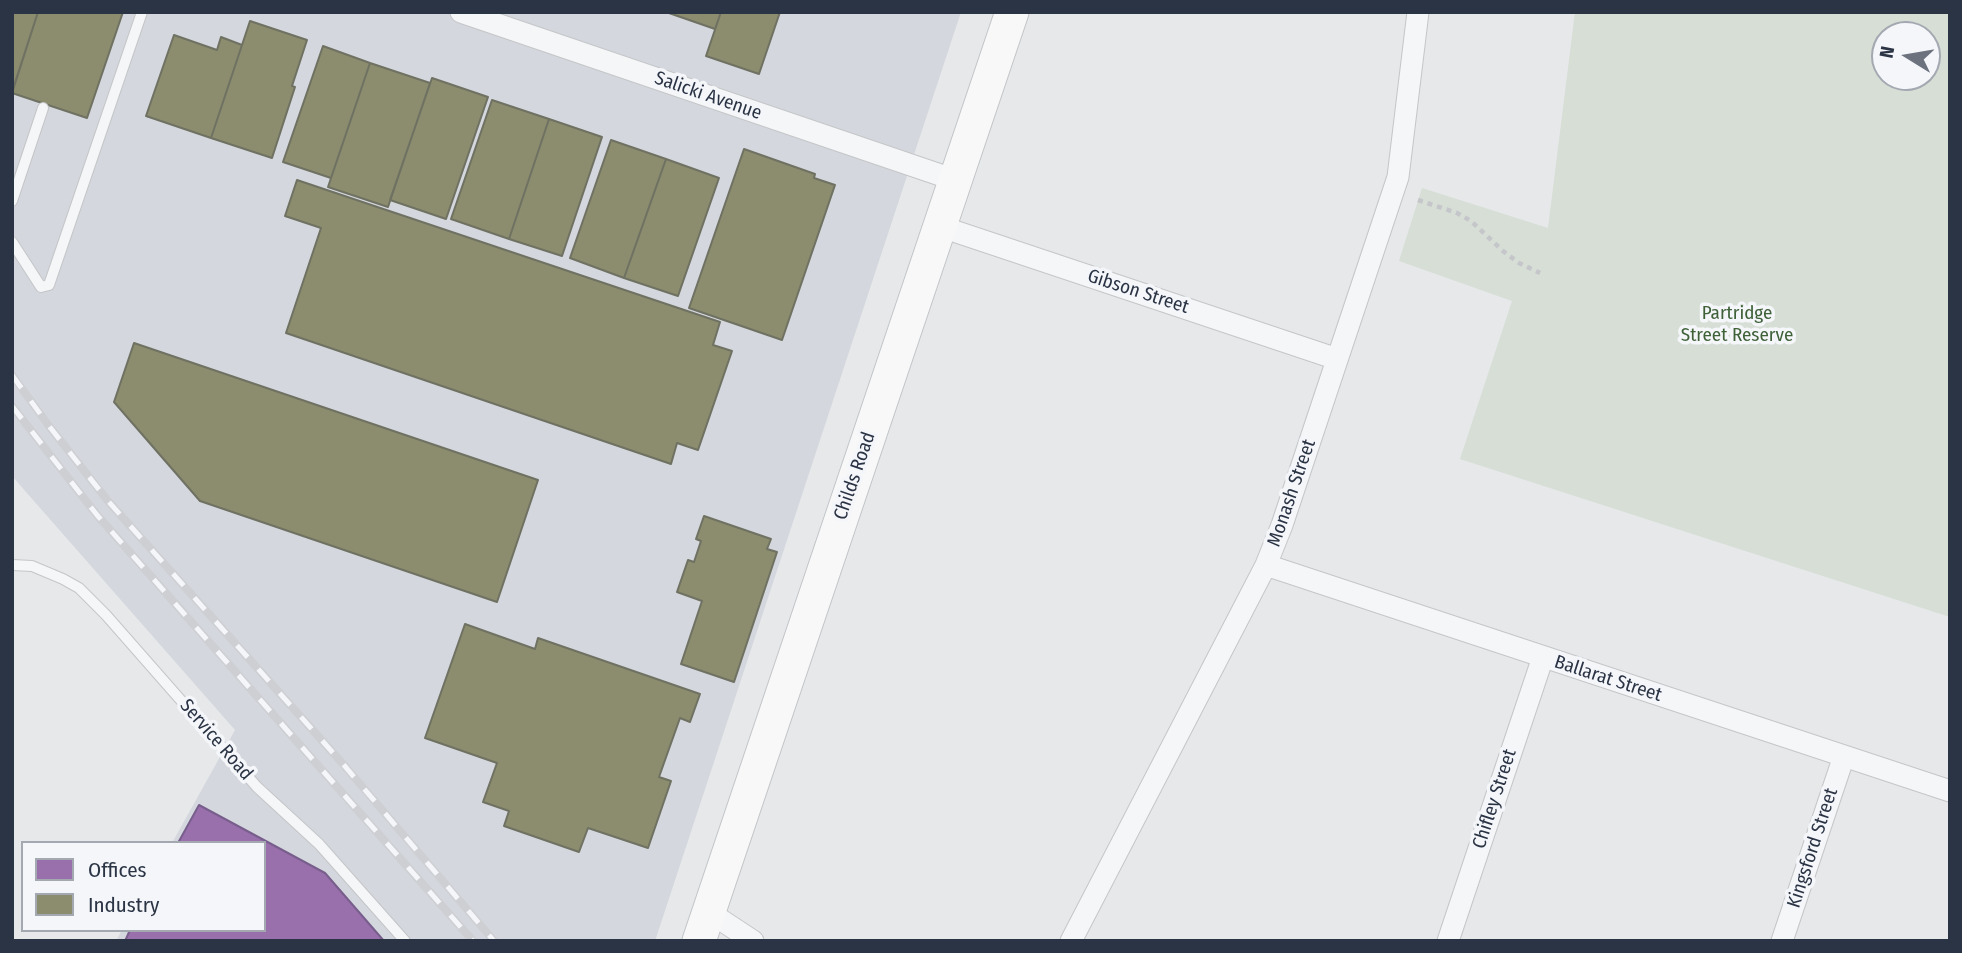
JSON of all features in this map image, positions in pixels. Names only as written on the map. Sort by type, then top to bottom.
[{"type":"main road","name":"Childs Road","points":[[704,926],[1012,12]]},
{"type":"street","name":"Salicki Avenue","points":[[461,12],[955,180]]},
{"type":"street","name":"Monash Street","points":[[1071,941],[1266,565],[1282,525],[1398,177],[1418,12]]},
{"type":"street","name":"Gibson Street","points":[[939,226],[1337,359]]},
{"type":"street","name":"Ballarat Street","points":[[1266,565],[1950,791]]},
{"type":"street","name":"Chifley Street","points":[[1448,941],[1543,657]]},
{"type":"street","name":"Kingsford Street","points":[[1782,941],[1843,755]]},
{"type":"street","points":[[704,926],[752,941]]},
{"type":"lane","points":[[12,243],[41,288],[49,285],[142,12]]},
{"type":"lane","points":[[12,201],[43,108]]},
{"type":"lane","name":"Service Road","points":[[12,565],[32,566],[79,588],[257,786],[318,844],[405,941]]},
{"type":"path","points":[[1418,200],[1457,213],[1471,221],[1503,251],[1519,263],[1540,273]]},
{"type":"shaded area","points":[[12,12],[961,12],[655,941],[116,941],[121,932],[266,932],[266,841],[173,841],[235,730],[12,476]]},
{"type":"green space","name":"Partridge Street Reserve","points":[[1575,12],[1950,12],[1950,617],[1460,459],[1512,301],[1399,261],[1422,188],[1548,228]]},
{"type":"building: Offices","points":[[199,805],[266,841],[179,841]]},
{"type":"building: Offices","points":[[266,841],[325,873],[384,941],[125,941],[129,932],[266,932]]},
{"type":"building: Industry","points":[[12,12],[38,12],[12,92]]},
{"type":"building: Industry","points":[[38,12],[123,12],[87,118],[12,93]]},
{"type":"building: Industry","points":[[666,12],[721,12],[715,29]]},
{"type":"building: Industry","points":[[721,12],[780,12],[759,74],[706,56]]},
{"type":"building: Industry","points":[[250,21],[307,40],[272,158],[211,138]]},
{"type":"building: Industry","points":[[174,35],[217,50],[221,37],[242,45],[211,138],[146,116]]},
{"type":"building: Industry","points":[[323,46],[370,63],[331,178],[283,162]]},
{"type":"building: Industry","points":[[370,63],[430,83],[388,207],[328,187]]},
{"type":"building: Industry","points":[[432,78],[488,97],[446,219],[390,200]]},
{"type":"building: Industry","points":[[492,100],[549,119],[509,239],[451,219]]},
{"type":"building: Industry","points":[[549,119],[602,137],[562,256],[509,239]]},
{"type":"building: Industry","points":[[611,140],[666,159],[624,278],[570,258]]},
{"type":"building: Industry","points":[[744,149],[815,174],[814,178],[835,185],[782,340],[689,308]]},
{"type":"building: Industry","points":[[666,159],[719,178],[678,296],[624,278]]},
{"type":"building: Industry","points":[[297,180],[720,322],[713,345],[732,351],[698,450],[677,443],[671,464],[286,333],[321,228],[285,216]]},
{"type":"building: Industry","points":[[134,343],[538,480],[497,602],[200,501],[114,402]]},
{"type":"building: Industry","points":[[704,516],[771,539],[767,549],[777,552],[734,682],[681,664],[702,601],[677,592],[688,560],[694,562],[701,541],[696,539]]},
{"type":"building: Industry","points":[[465,624],[535,649],[538,638],[700,694],[690,722],[680,718],[659,777],[671,781],[648,848],[588,828],[579,852],[504,826],[509,811],[483,802],[497,763],[425,738]]},
{"type":"railway","points":[[12,375],[108,501],[343,764],[494,941]]},
{"type":"railway","points":[[12,406],[97,515],[473,941]]}]
